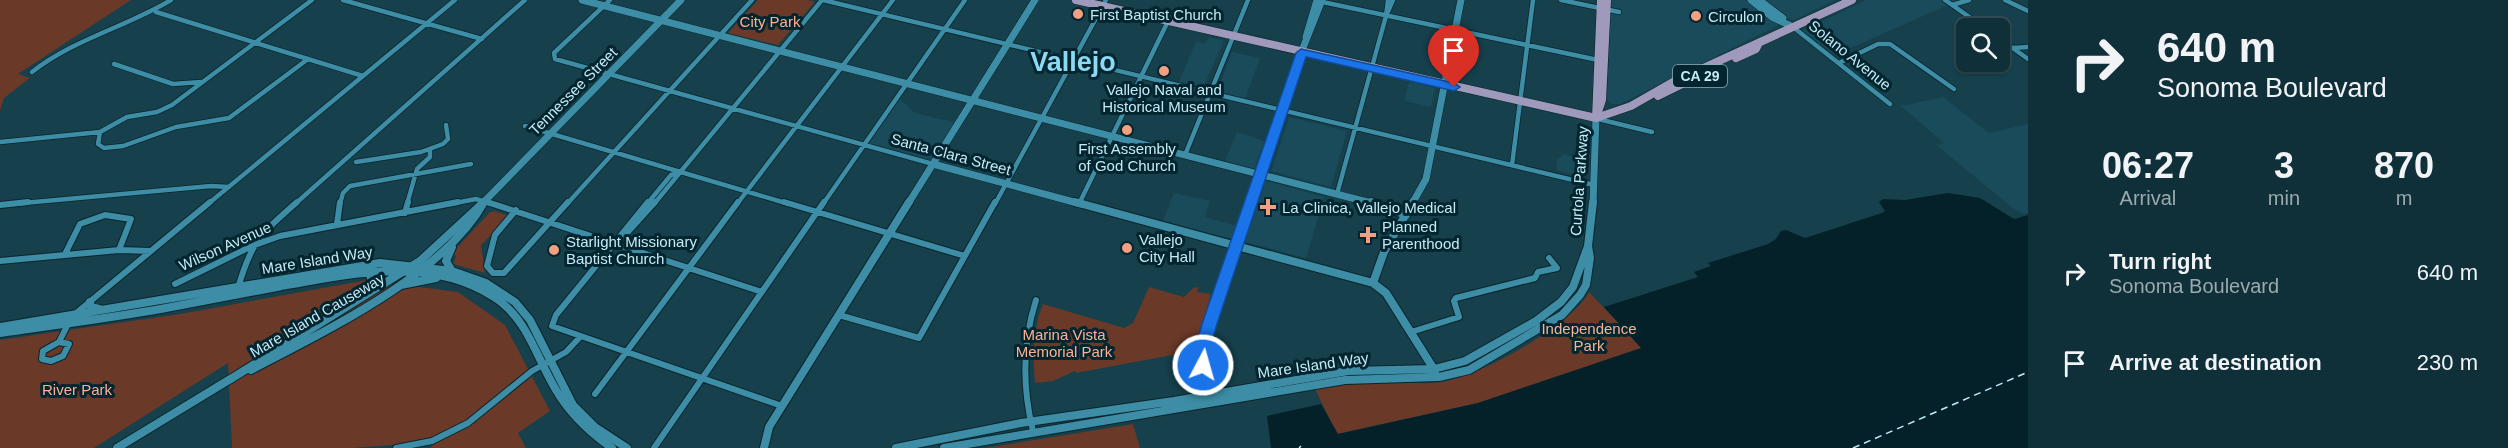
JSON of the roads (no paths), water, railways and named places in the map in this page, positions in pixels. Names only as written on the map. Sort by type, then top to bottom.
[{"type":"main road","points":[[582,0],[1185,154],[1337,194],[1406,215]]},
{"type":"main road","name":"Tennessee Street","points":[[416,268],[448,239],[681,0]]},
{"type":"main road","points":[[764,448],[769,427],[1035,0]]},
{"type":"main road","name":"CA 29","points":[[1076,0],[1104,3],[1301,53],[1596,118],[1639,102],[1647,102],[1756,49],[1758,45],[1793,27],[1852,0]]},
{"type":"main road","points":[[1216,398],[1203,365],[1202,349],[1318,0]]},
{"type":"main road","points":[[1436,373],[1386,293],[1373,283],[1382,255],[1426,178],[1461,0]]},
{"type":"main road","name":"Curtola Parkway","points":[[1580,295],[1588,276],[1588,246],[1594,184],[1595,98],[1603,6],[1607,0]]},
{"type":"main road","name":"Solano Avenue","points":[[1751,0],[1772,17],[1793,27]]},
{"type":"main road","name":"Solano Avenue","points":[[1759,0],[1793,27]]},
{"type":"main road","name":"Curtola Parkway","points":[[1596,118],[1602,100],[1603,6]]},
{"type":"main road","points":[[1602,100],[1612,107],[1628,108]]},
{"type":"main road","name":"Santa Clara Street","points":[[933,164],[1373,283]]},
{"type":"main road","name":"Tennessee Street","points":[[416,268],[425,266],[454,243],[477,216],[485,201]]},
{"type":"main road","points":[[386,291],[416,280],[450,275],[446,260],[454,243]]},
{"type":"main road","name":"Curtola Parkway","points":[[1572,291],[1579,272],[1581,255],[1588,246]]},
{"type":"main road","name":"Mare Island Way","points":[[66,325],[380,263],[450,275]]},
{"type":"main road","name":"Mare Island Way","points":[[425,266],[450,275],[501,302],[527,331],[573,405],[595,427],[627,448]]},
{"type":"main road","name":"Mare Island Way","points":[[73,316],[238,290],[416,268]]},
{"type":"main road","name":"Mare Island Causeway","points":[[229,380],[301,344],[386,291],[416,268]]},
{"type":"main road","name":"Mare Island Causeway","points":[[117,448],[406,270]]},
{"type":"main road","points":[[351,304],[369,286],[372,278],[369,272]]},
{"type":"main road","name":"Mare Island Way","points":[[1436,373],[1465,361],[1547,313],[1572,291]]},
{"type":"main road","name":"Mare Island Way","points":[[896,448],[1030,421],[1359,378],[1469,370],[1563,315],[1580,295]]},
{"type":"main road","points":[[90,302],[95,309],[113,308]]},
{"type":"main road","points":[[0,327],[73,316]]},
{"type":"main road","points":[[0,333],[66,325]]},
{"type":"main road","name":"Mare Island Way","points":[[547,363],[568,411],[584,429],[612,448]]},
{"type":"main road","name":"Mare Island Way","points":[[944,448],[1216,398]]},
{"type":"street","points":[[32,72],[57,52],[92,35],[156,12],[171,0]]},
{"type":"street","points":[[0,142],[100,132],[125,118],[156,114],[312,0]]},
{"type":"street","points":[[343,0],[482,39]]},
{"type":"street","points":[[58,342],[69,344],[66,354],[55,361],[42,359],[45,349],[58,342],[73,316],[454,0]]},
{"type":"street","points":[[238,290],[252,246],[274,222],[525,0]]},
{"type":"street","points":[[604,6],[610,0]]},
{"type":"street","points":[[516,210],[493,234],[489,244],[488,269],[495,274],[504,273],[752,0]]},
{"type":"street","points":[[782,406],[554,328],[552,323],[822,0],[1594,184]]},
{"type":"street","points":[[595,394],[689,266],[893,0]]},
{"type":"street","points":[[654,448],[965,0]]},
{"type":"street","points":[[1185,154],[1248,0]]},
{"type":"street","points":[[1318,0],[1598,60]]},
{"type":"street","points":[[1337,194],[1386,15],[1388,0]]},
{"type":"street","points":[[1386,15],[1393,0]]},
{"type":"street","points":[[1512,165],[1533,0]]},
{"type":"street","points":[[1561,0],[1603,6],[1619,12]]},
{"type":"street","points":[[1945,0],[1971,18]]},
{"type":"street","points":[[1953,5],[1969,0]]},
{"type":"street","points":[[2005,0],[2028,11]]},
{"type":"street","points":[[838,315],[919,338],[1104,3]]},
{"type":"street","name":"Santa Clara Street","points":[[604,6],[552,57],[608,75],[933,164]]},
{"type":"street","points":[[156,12],[363,76]]},
{"type":"street","points":[[1080,204],[1172,13]]},
{"type":"street","name":"Solano Avenue","points":[[1793,27],[1890,104]]},
{"type":"street","points":[[1839,63],[1878,44],[1890,44],[1954,89]]},
{"type":"street","points":[[2010,46],[2028,59]]},
{"type":"street","points":[[2013,48],[2028,47]]},
{"type":"street","points":[[100,132],[98,144],[104,148],[123,146],[176,127],[200,126],[229,118],[308,59]]},
{"type":"street","points":[[114,64],[173,84],[202,82]]},
{"type":"street","points":[[1596,118],[1652,132]]},
{"type":"street","points":[[356,162],[430,150],[447,142],[446,125]]},
{"type":"street","points":[[525,126],[677,173],[964,256]]},
{"type":"street","points":[[405,213],[416,174],[421,164],[430,157],[430,150]]},
{"type":"street","points":[[414,153],[414,158],[421,164]]},
{"type":"street","points":[[337,224],[340,200],[346,189],[471,164]]},
{"type":"street","points":[[0,205],[211,186],[229,187]]},
{"type":"street","name":"Wilson Avenue","points":[[175,284],[252,246],[289,233],[476,199],[689,266],[762,292]]},
{"type":"street","points":[[65,254],[81,224],[96,217],[119,215],[131,219],[118,250]]},
{"type":"street","points":[[0,261],[118,250],[151,251]]},
{"type":"street","points":[[1411,332],[1459,317],[1454,302],[1456,298],[1535,278],[1538,272],[1557,268],[1550,258]]},
{"type":"street","points":[[1033,431],[1024,356],[1028,319],[1036,300]]},
{"type":"street","points":[[396,448],[432,441],[468,423],[547,363],[566,352],[580,337]]},
{"type":"place","name":"First Baptist Church","points":[[1078,14]]},
{"type":"place","name":"Circulon","points":[[1696,16]]},
{"type":"place","name":"Vallejo Naval and Historical Museum","points":[[1164,71]]},
{"type":"place","name":"First Assembly of God Church","points":[[1127,130]]},
{"type":"place","name":"La Clinica, Vallejo Medical","points":[[1268,207]]},
{"type":"place","name":"Planned Parenthood","points":[[1368,235]]},
{"type":"place","name":"Vallejo City Hall","points":[[1127,248]]},
{"type":"place","name":"Starlight Missionary Baptist Church","points":[[554,250]]},
{"type":"district","name":"Vallejo","points":[[1073,62]]},
{"type":"park label","name":"City Park","points":[[770,21]]},
{"type":"park label","name":"Independence Park","points":[[1589,336]]},
{"type":"park label","name":"Marina Vista Memorial Park","points":[[1064,342]]},
{"type":"park label","name":"River Park","points":[[77,389]]}]
